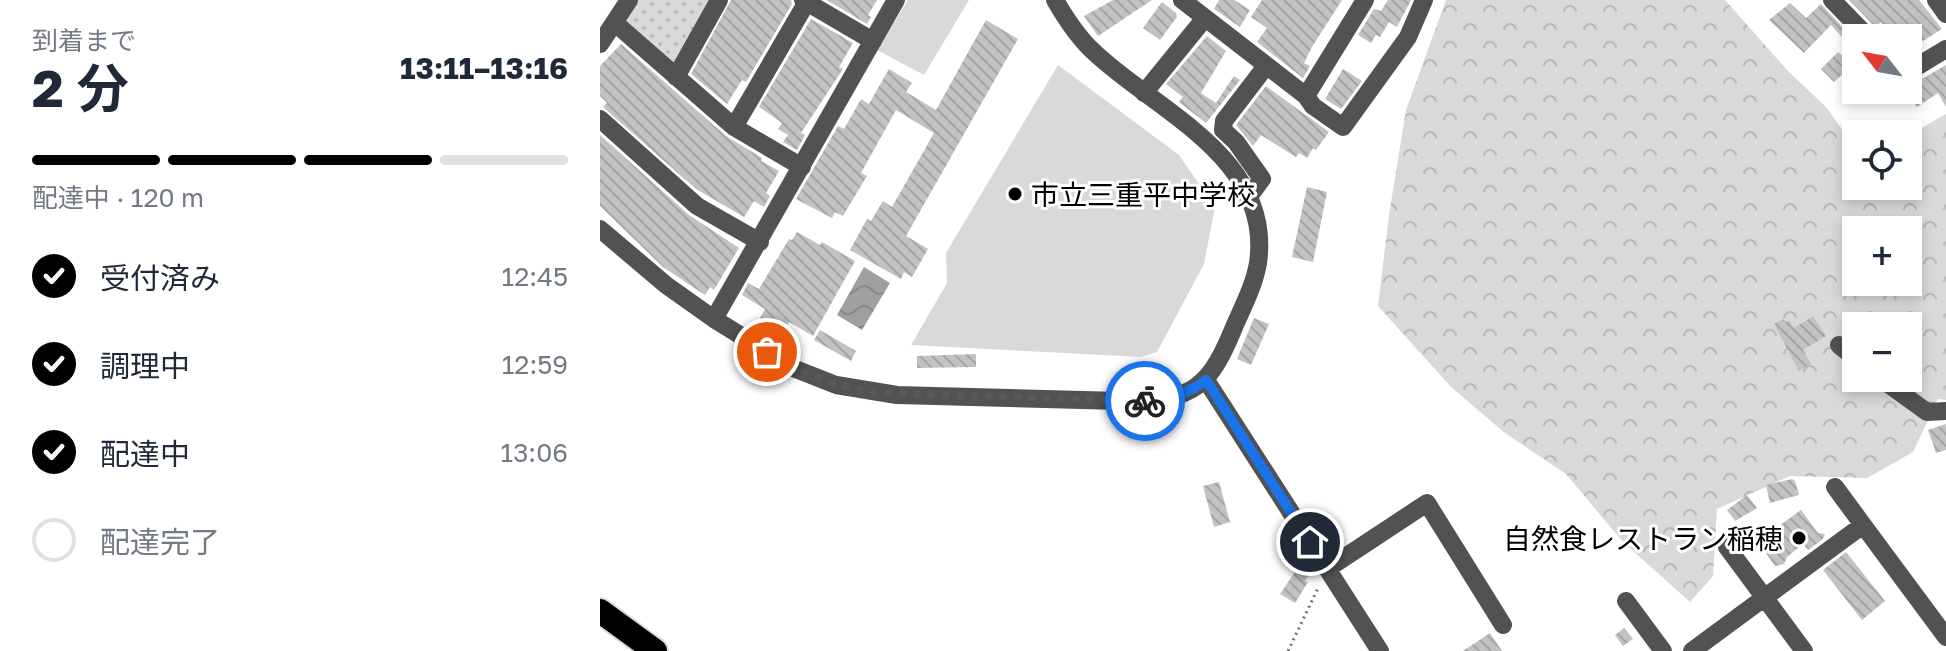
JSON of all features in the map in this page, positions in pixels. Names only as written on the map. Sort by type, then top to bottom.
[{"type":"highway","points":[[600,611],[655,651]]},
{"type":"street","points":[[600,44],[629,0]]},
{"type":"street","points":[[676,77],[719,0]]},
{"type":"street","points":[[714,319],[896,0]]},
{"type":"street","points":[[600,229],[666,285],[714,319],[810,376],[848,388],[885,394],[1155,401],[1193,390],[1206,380],[1222,355],[1258,265],[1258,235],[1248,198],[1232,167],[1216,149],[1082,41],[1055,0]]},
{"type":"street","points":[[1182,0],[1343,127],[1408,37],[1424,0]]},
{"type":"street","points":[[1306,96],[1365,0]]},
{"type":"street","points":[[1832,0],[1855,24]]},
{"type":"street","points":[[1936,0],[1946,14]]},
{"type":"street","points":[[734,127],[806,1],[873,41]]},
{"type":"street","points":[[1144,93],[1205,18]]},
{"type":"street","points":[[615,23],[734,127],[802,167]]},
{"type":"street","points":[[1922,64],[1946,49]]},
{"type":"street","points":[[1248,198],[1262,179],[1236,142],[1223,130],[1224,121],[1266,66]]},
{"type":"street","points":[[600,119],[697,206],[760,242]]},
{"type":"street","points":[[1206,380],[1380,651]]},
{"type":"street","points":[[1899,392],[1927,412],[1946,411]]},
{"type":"street","points":[[1835,487],[1946,637]]},
{"type":"street","points":[[1327,569],[1427,503],[1503,625]]},
{"type":"street","points":[[1692,651],[1863,525]]},
{"type":"street","points":[[1727,547],[1804,651]]},
{"type":"street","points":[[1626,601],[1663,651]]},
{"type":"path","points":[[1288,651],[1327,569]]},
{"type":"green space","points":[[635,0],[714,0],[678,64],[670,65],[624,19]]},
{"type":"green space","points":[[908,0],[969,0],[924,75],[877,50]]},
{"type":"green space","points":[[1446,0],[1725,0],[1788,71],[1827,108],[1842,130],[1842,200],[1922,200],[1922,128],[1946,114],[1946,400],[1938,399],[1913,452],[1867,478],[1790,476],[1717,509],[1713,576],[1690,602],[1623,542],[1566,474],[1505,433],[1451,387],[1378,306],[1406,110]]},
{"type":"green space","points":[[1058,65],[1179,155],[1215,207],[1204,264],[1157,352],[1141,357],[911,345],[947,283],[946,253]]},
{"type":"water","points":[[864,267],[890,283],[862,330],[837,315]]},
{"type":"building","points":[[731,0],[791,0],[792,4],[746,82],[742,80],[727,104],[691,74]]},
{"type":"building","points":[[827,0],[877,0],[868,15],[871,17],[867,24]]},
{"type":"building","points":[[1113,0],[1152,0],[1098,36],[1084,16]]},
{"type":"building","points":[[1219,0],[1234,0],[1250,10],[1240,27],[1214,9]]},
{"type":"building","points":[[1262,0],[1342,0],[1304,63],[1310,66],[1303,78],[1257,42],[1267,28],[1251,17]]},
{"type":"building","points":[[1388,0],[1411,0],[1397,27],[1389,22],[1380,37],[1376,35],[1371,43],[1358,35],[1374,9],[1381,11]]},
{"type":"building","points":[[1849,0],[1919,0],[1942,29],[1922,41],[1922,24],[1872,24]]},
{"type":"building","points":[[1162,2],[1177,17],[1160,40],[1143,28]]},
{"type":"building","points":[[1790,3],[1806,18],[1821,4],[1842,26],[1842,37],[1831,25],[1804,53],[1769,20]]},
{"type":"building","points":[[811,19],[853,43],[839,67],[843,69],[801,133],[805,135],[797,150],[783,142],[788,135],[778,129],[782,123],[759,107]]},
{"type":"building","points":[[986,20],[1018,39],[906,236],[928,249],[912,277],[904,272],[901,279],[850,250],[867,219],[871,221],[883,201],[892,207],[934,133],[896,110],[861,173],[867,176],[843,216],[835,212],[832,218],[796,199],[838,126],[844,129],[861,99],[869,104],[889,69],[912,83],[906,92],[936,110]]},
{"type":"building","points":[[1207,36],[1226,51],[1201,93],[1216,103],[1234,76],[1240,80],[1206,123],[1179,102],[1183,97],[1166,84]]},
{"type":"building","points":[[621,44],[726,136],[779,171],[766,193],[770,196],[764,207],[754,201],[744,217],[696,189],[603,107],[607,103],[600,96],[600,66]]},
{"type":"building","points":[[1838,52],[1842,56],[1842,74],[1834,82],[1821,69]]},
{"type":"building","points":[[1946,65],[1946,107],[1938,93],[1922,104],[1922,79]]},
{"type":"building","points":[[1343,69],[1362,81],[1341,109],[1325,99]]},
{"type":"building","points":[[1266,86],[1329,132],[1307,158],[1299,153],[1296,157],[1261,135],[1253,146],[1236,125]]},
{"type":"building","points":[[600,135],[689,215],[739,248],[714,290],[710,287],[705,295],[663,267],[600,206]]},
{"type":"building","points":[[1307,187],[1327,192],[1313,262],[1292,257]]},
{"type":"building","points":[[797,232],[855,261],[813,336],[789,322],[784,332],[760,318],[765,309],[742,295],[748,283],[759,289],[789,239],[792,240]]},
{"type":"building","points":[[1813,316],[1826,336],[1803,350],[1811,364],[1799,371],[1774,324],[1783,319],[1786,322],[1789,320],[1794,328]]},
{"type":"building","points":[[1254,318],[1269,324],[1251,365],[1237,359]]},
{"type":"building","points":[[820,330],[856,351],[851,361],[814,340]]},
{"type":"building","points":[[976,354],[976,367],[917,368],[917,356]]},
{"type":"building","points":[[1946,424],[1946,450],[1936,453],[1928,430]]},
{"type":"building","points":[[1792,479],[1799,495],[1770,503],[1766,485]]},
{"type":"building","points":[[1219,482],[1230,522],[1214,527],[1203,486]]},
{"type":"building","points":[[1747,495],[1757,508],[1735,521],[1727,510]]},
{"type":"building","points":[[1801,510],[1818,533],[1825,534],[1823,539],[1808,550],[1803,544],[1787,557],[1784,564],[1775,566],[1761,546],[1777,535],[1775,529]]},
{"type":"building","points":[[1846,552],[1885,601],[1862,620],[1823,570]]},
{"type":"building","points":[[1299,566],[1310,573],[1295,603],[1280,594]]},
{"type":"building","points":[[1624,628],[1633,639],[1623,646],[1615,635]]},
{"type":"building","points":[[1490,633],[1502,651],[1463,651]]},
{"type":"way so far","points":[[767,352],[810,376],[861,391],[897,395],[1145,401]]},
{"type":"place","name":"市立三重平中学校","points":[[1015,194]]},
{"type":"place","name":"自然食レストラン稲穂","points":[[1799,538]]},
{"type":"route","points":[[1145,401],[1174,397],[1193,390],[1206,380],[1310,542]]}]
